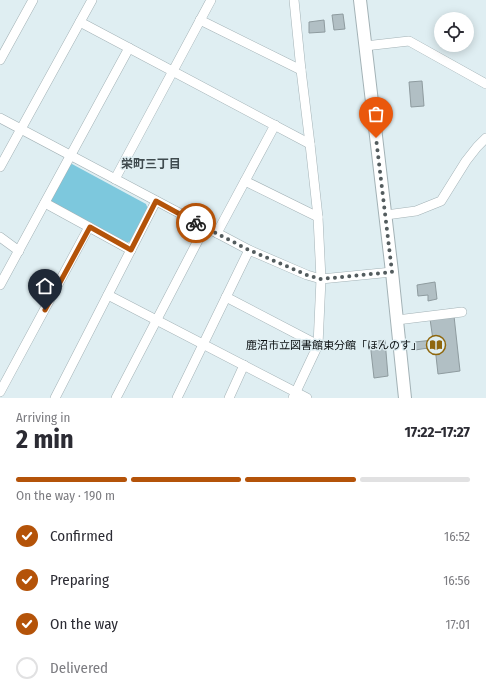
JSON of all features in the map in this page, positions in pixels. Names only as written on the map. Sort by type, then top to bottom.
[{"type":"main road","points":[[360,0],[364,46],[386,215],[405,398]]},
{"type":"street","points":[[0,60],[33,0]]},
{"type":"street","points":[[0,167],[92,0]]},
{"type":"street","points":[[115,179],[211,0]]},
{"type":"street","points":[[294,0],[318,217],[321,279],[318,344],[294,395]]},
{"type":"street","points":[[200,20],[301,70]]},
{"type":"street","points":[[80,22],[310,144]]},
{"type":"street","points":[[364,46],[409,41],[486,84]]},
{"type":"street","points":[[0,285],[129,48]]},
{"type":"street","points":[[0,118],[249,250],[307,275],[321,279],[392,272]]},
{"type":"street","points":[[217,233],[275,125]]},
{"type":"street","points":[[386,215],[416,211],[441,202],[466,161],[486,138]]},
{"type":"street","points":[[244,181],[318,217]]},
{"type":"street","points":[[55,398],[156,201]]},
{"type":"street","points":[[45,202],[131,250]]},
{"type":"street","points":[[0,392],[90,227]]},
{"type":"street","points":[[116,398],[205,227]]},
{"type":"street","points":[[0,237],[18,251]]},
{"type":"street","points":[[177,398],[249,250]]},
{"type":"street","points":[[108,295],[244,365],[294,395],[307,398]]},
{"type":"street","points":[[226,297],[318,344]]},
{"type":"street","points":[[397,320],[462,312]]},
{"type":"street","points":[[228,398],[244,365]]},
{"type":"street","points":[[0,396],[4,398]]},
{"type":"shaded area","points":[[72,164],[146,204],[148,209],[131,241],[124,244],[51,202],[50,196],[67,166]]},
{"type":"building","points":[[343,14],[345,29],[334,30],[332,15]]},
{"type":"building","points":[[324,20],[325,32],[309,33],[309,22]]},
{"type":"building","points":[[422,81],[424,106],[411,107],[409,82]]},
{"type":"building","points":[[435,282],[437,299],[428,301],[428,295],[418,296],[417,285]]},
{"type":"building","name":"鹿沼市立図書館東分館「ほんのす」","points":[[454,316],[460,371],[438,374],[435,347],[415,350],[415,342],[433,340],[430,319]]},
{"type":"building","points":[[385,340],[388,376],[374,378],[370,342]]},
{"type":"way so far","points":[[196,223],[249,250],[307,275],[321,279],[392,272],[376,138]]},
{"type":"place","name":"鹿沼市立図書館東分館「ほんのす」","points":[[436,345]]},
{"type":"district","name":"栄町三丁目","points":[[151,164]]},
{"type":"route","points":[[45,310],[90,227],[131,250],[156,201],[196,223]]}]
